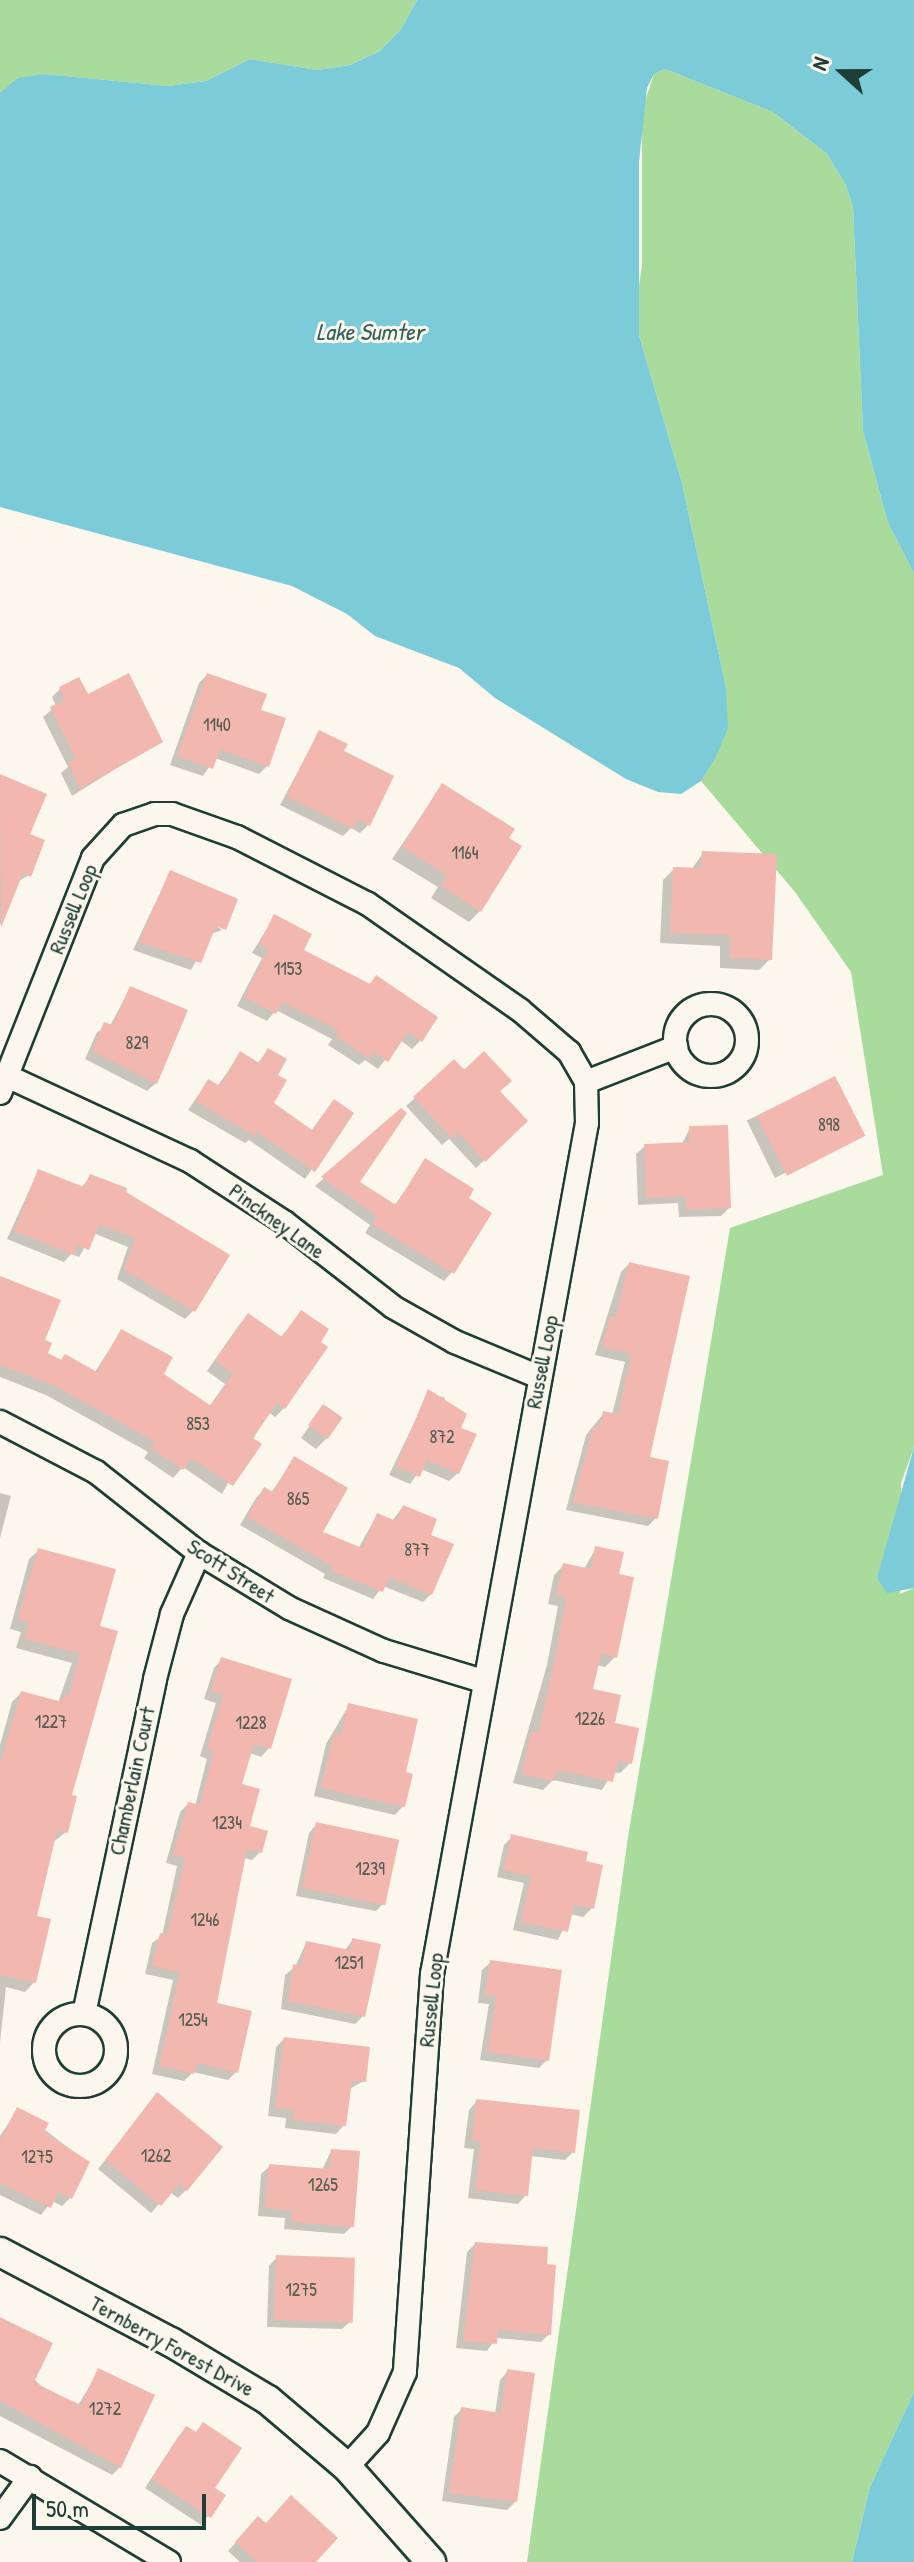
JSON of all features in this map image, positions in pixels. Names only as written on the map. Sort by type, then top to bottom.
[{"type":"street","name":"Russell Loop","points":[[3,1084],[93,858],[123,825],[155,814],[172,814],[237,837],[368,904],[520,1010],[569,1052],[586,1082],[587,1123],[432,1974],[405,2372],[378,2433],[347,2467]]},
{"type":"street","points":[[586,1082],[676,1047]]},
{"type":"street","name":"Pinckney Lane","points":[[3,1084],[190,1161],[284,1222],[393,1307],[455,1342],[539,1377]]},
{"type":"street","name":"Scott Street","points":[[0,1422],[96,1472],[199,1553],[328,1627],[384,1651],[483,1681]]},
{"type":"street","name":"Chamberlain Court","points":[[84,2014],[151,1692],[172,1614],[199,1553]]},
{"type":"street","name":"Ternberry Forest Drive","points":[[0,2252],[223,2371],[268,2400],[347,2467],[431,2562]]},
{"type":"street","points":[[0,2461],[169,2562]]},
{"type":"street","points":[[0,2518],[30,2477]]},
{"type":"green space","points":[[0,0],[417,0],[401,29],[380,51],[350,65],[317,70],[250,59],[206,81],[168,86],[44,74],[0,93]]},
{"type":"green space","points":[[665,69],[773,112],[826,153],[845,183],[853,207],[863,431],[888,523],[914,573],[914,1447],[901,1483],[900,1594],[914,1588],[914,2392],[870,2487],[852,2562],[527,2562],[628,1837],[730,1228],[883,1175],[851,972],[795,892],[701,781],[715,759],[726,688],[682,483],[639,335],[636,305],[642,266],[642,110],[654,74]]},
{"type":"water","name":"Lake Sumter","points":[[417,0],[914,0],[914,573],[888,523],[863,431],[853,207],[845,183],[826,153],[773,112],[665,69],[654,74],[647,88],[639,162],[639,335],[682,483],[726,688],[728,728],[715,759],[701,781],[681,794],[658,792],[626,779],[495,698],[459,668],[375,636],[347,614],[292,586],[0,507],[0,93],[18,78],[44,74],[168,86],[206,81],[250,59],[317,70],[350,65],[380,51],[401,29]]},
{"type":"water","points":[[914,1447],[914,1588],[887,1593],[877,1578]]},
{"type":"water","points":[[914,2392],[914,2562],[852,2562],[870,2487]]},
{"type":"building","points":[[129,673],[163,742],[80,789],[68,763],[76,759],[50,707],[65,700],[59,687],[79,677],[88,694]]},
{"type":"building","points":[[207,673],[267,694],[261,710],[286,718],[269,767],[220,749],[213,769],[177,756]]},
{"type":"building","points":[[319,730],[348,744],[344,751],[394,776],[370,826],[358,820],[353,829],[286,796]]},
{"type":"building","points":[[0,774],[47,794],[30,834],[45,840],[31,877],[23,873],[1,928]]},
{"type":"building","points":[[442,783],[515,829],[509,838],[522,846],[481,912],[441,886],[447,876],[402,847]]},
{"type":"building","points":[[702,851],[777,854],[772,960],[730,958],[730,935],[670,933],[673,867],[701,868]]},
{"type":"building","points":[[170,870],[238,899],[226,930],[216,926],[201,963],[139,942]]},
{"type":"building","points":[[274,914],[312,934],[304,950],[370,984],[376,975],[438,1017],[422,1042],[408,1032],[388,1062],[373,1052],[369,1059],[335,1036],[339,1030],[282,1002],[276,1014],[244,997],[268,949],[259,944]]},
{"type":"building","points":[[130,986],[188,1010],[157,1084],[92,1051],[104,1022],[113,1025]]},
{"type":"building","points":[[268,1048],[287,1059],[278,1075],[287,1080],[274,1103],[312,1130],[334,1099],[354,1113],[315,1172],[257,1132],[255,1136],[195,1101],[208,1079],[220,1086],[240,1051],[259,1063]]},
{"type":"building","points":[[484,1051],[512,1081],[500,1091],[528,1121],[485,1162],[458,1132],[452,1138],[413,1097],[454,1059],[464,1070]]},
{"type":"building","points":[[835,1076],[865,1136],[787,1176],[757,1116]]},
{"type":"building","points":[[401,1108],[407,1113],[360,1182],[396,1205],[425,1158],[474,1189],[469,1198],[492,1213],[454,1274],[372,1224],[377,1216],[321,1177]]},
{"type":"building","points":[[728,1125],[731,1208],[686,1210],[686,1196],[646,1198],[644,1144],[689,1142],[689,1126]]},
{"type":"building","points":[[38,1169],[84,1187],[90,1174],[127,1188],[126,1192],[230,1255],[195,1312],[124,1270],[135,1238],[99,1225],[89,1250],[77,1245],[74,1255],[14,1231]]},
{"type":"building","points":[[629,1262],[690,1276],[650,1457],[669,1461],[658,1519],[573,1502],[594,1425],[600,1426],[603,1411],[618,1414],[632,1354],[602,1347],[610,1316],[616,1317]]},
{"type":"building","points":[[0,1276],[61,1300],[45,1340],[52,1343],[48,1353],[61,1360],[65,1354],[97,1372],[121,1329],[173,1357],[164,1374],[211,1406],[233,1374],[215,1361],[248,1313],[282,1337],[301,1310],[329,1329],[321,1342],[328,1347],[285,1409],[277,1403],[253,1438],[262,1444],[233,1486],[191,1458],[183,1470],[151,1448],[155,1442],[55,1386],[0,1365]]},
{"type":"building","points":[[428,1389],[467,1414],[461,1428],[477,1434],[459,1474],[427,1460],[420,1477],[396,1467]]},
{"type":"building","points":[[323,1404],[343,1418],[328,1439],[308,1425]]},
{"type":"building","points":[[294,1456],[348,1488],[323,1532],[362,1548],[377,1513],[396,1521],[403,1505],[437,1519],[431,1535],[454,1544],[432,1595],[389,1577],[383,1592],[330,1570],[332,1566],[247,1517],[264,1487],[273,1492]]},
{"type":"building","points":[[595,1546],[624,1552],[619,1574],[634,1577],[617,1658],[601,1654],[593,1689],[621,1695],[615,1723],[639,1728],[632,1764],[618,1761],[613,1782],[557,1770],[554,1781],[522,1774],[531,1731],[538,1733],[556,1654],[566,1597],[556,1595],[563,1563],[591,1569]]},
{"type":"building","points":[[38,1548],[116,1569],[100,1626],[118,1631],[72,1795],[77,1796],[68,1833],[57,1831],[37,1916],[51,1919],[36,1983],[0,1975],[0,1765],[21,1691],[62,1702],[64,1694],[69,1695],[80,1654],[24,1639],[29,1623],[18,1620]]},
{"type":"building","points":[[221,1657],[292,1679],[271,1749],[254,1744],[242,1784],[260,1789],[250,1826],[268,1831],[262,1853],[247,1849],[217,2003],[252,2011],[238,2073],[197,2063],[194,2074],[159,2066],[180,1972],[152,1966],[160,1933],[167,1935],[185,1858],[173,1855],[188,1802],[200,1805],[214,1751],[207,1748],[223,1695],[211,1691]]},
{"type":"building","points":[[348,1703],[418,1719],[406,1772],[413,1774],[405,1807],[321,1788],[334,1733],[341,1735]]},
{"type":"building","points":[[316,1822],[399,1840],[385,1905],[302,1888]]},
{"type":"building","points":[[511,1834],[588,1852],[586,1861],[603,1865],[594,1909],[574,1905],[568,1932],[521,1922],[531,1876],[504,1870]]},
{"type":"building","points":[[352,1938],[381,1944],[365,2017],[288,2001],[293,1964],[301,1966],[306,1941],[350,1950]]},
{"type":"building","points":[[490,1960],[562,1970],[549,2061],[488,2052],[496,1996],[485,1995]]},
{"type":"building","points":[[284,2037],[370,2047],[366,2082],[352,2081],[346,2126],[292,2120],[294,2110],[275,2108]]},
{"type":"building","points":[[157,2092],[223,2147],[187,2191],[179,2184],[161,2206],[105,2160]]},
{"type":"building","points":[[476,2099],[580,2110],[575,2153],[533,2148],[528,2196],[475,2190],[481,2141],[472,2140]]},
{"type":"building","points":[[17,2107],[49,2123],[44,2132],[90,2162],[72,2199],[58,2192],[51,2208],[0,2183],[0,2141]]},
{"type":"building","points":[[331,2149],[360,2151],[354,2227],[291,2222],[292,2211],[265,2208],[269,2164],[329,2169]]},
{"type":"building","points":[[475,2242],[548,2247],[547,2264],[556,2265],[551,2335],[498,2330],[497,2344],[463,2341]]},
{"type":"building","points":[[276,2255],[355,2258],[353,2323],[274,2320]]},
{"type":"building","points":[[0,2317],[53,2343],[35,2380],[42,2387],[81,2405],[98,2368],[155,2395],[121,2468],[0,2401]]},
{"type":"building","points":[[507,2369],[535,2373],[517,2502],[449,2493],[461,2407],[501,2413]]},
{"type":"building","points":[[203,2422],[242,2448],[215,2488],[226,2495],[211,2518],[151,2479],[186,2426],[196,2432]]},
{"type":"building","points":[[291,2495],[338,2538],[316,2562],[257,2562],[235,2542],[258,2516],[266,2523]]}]
